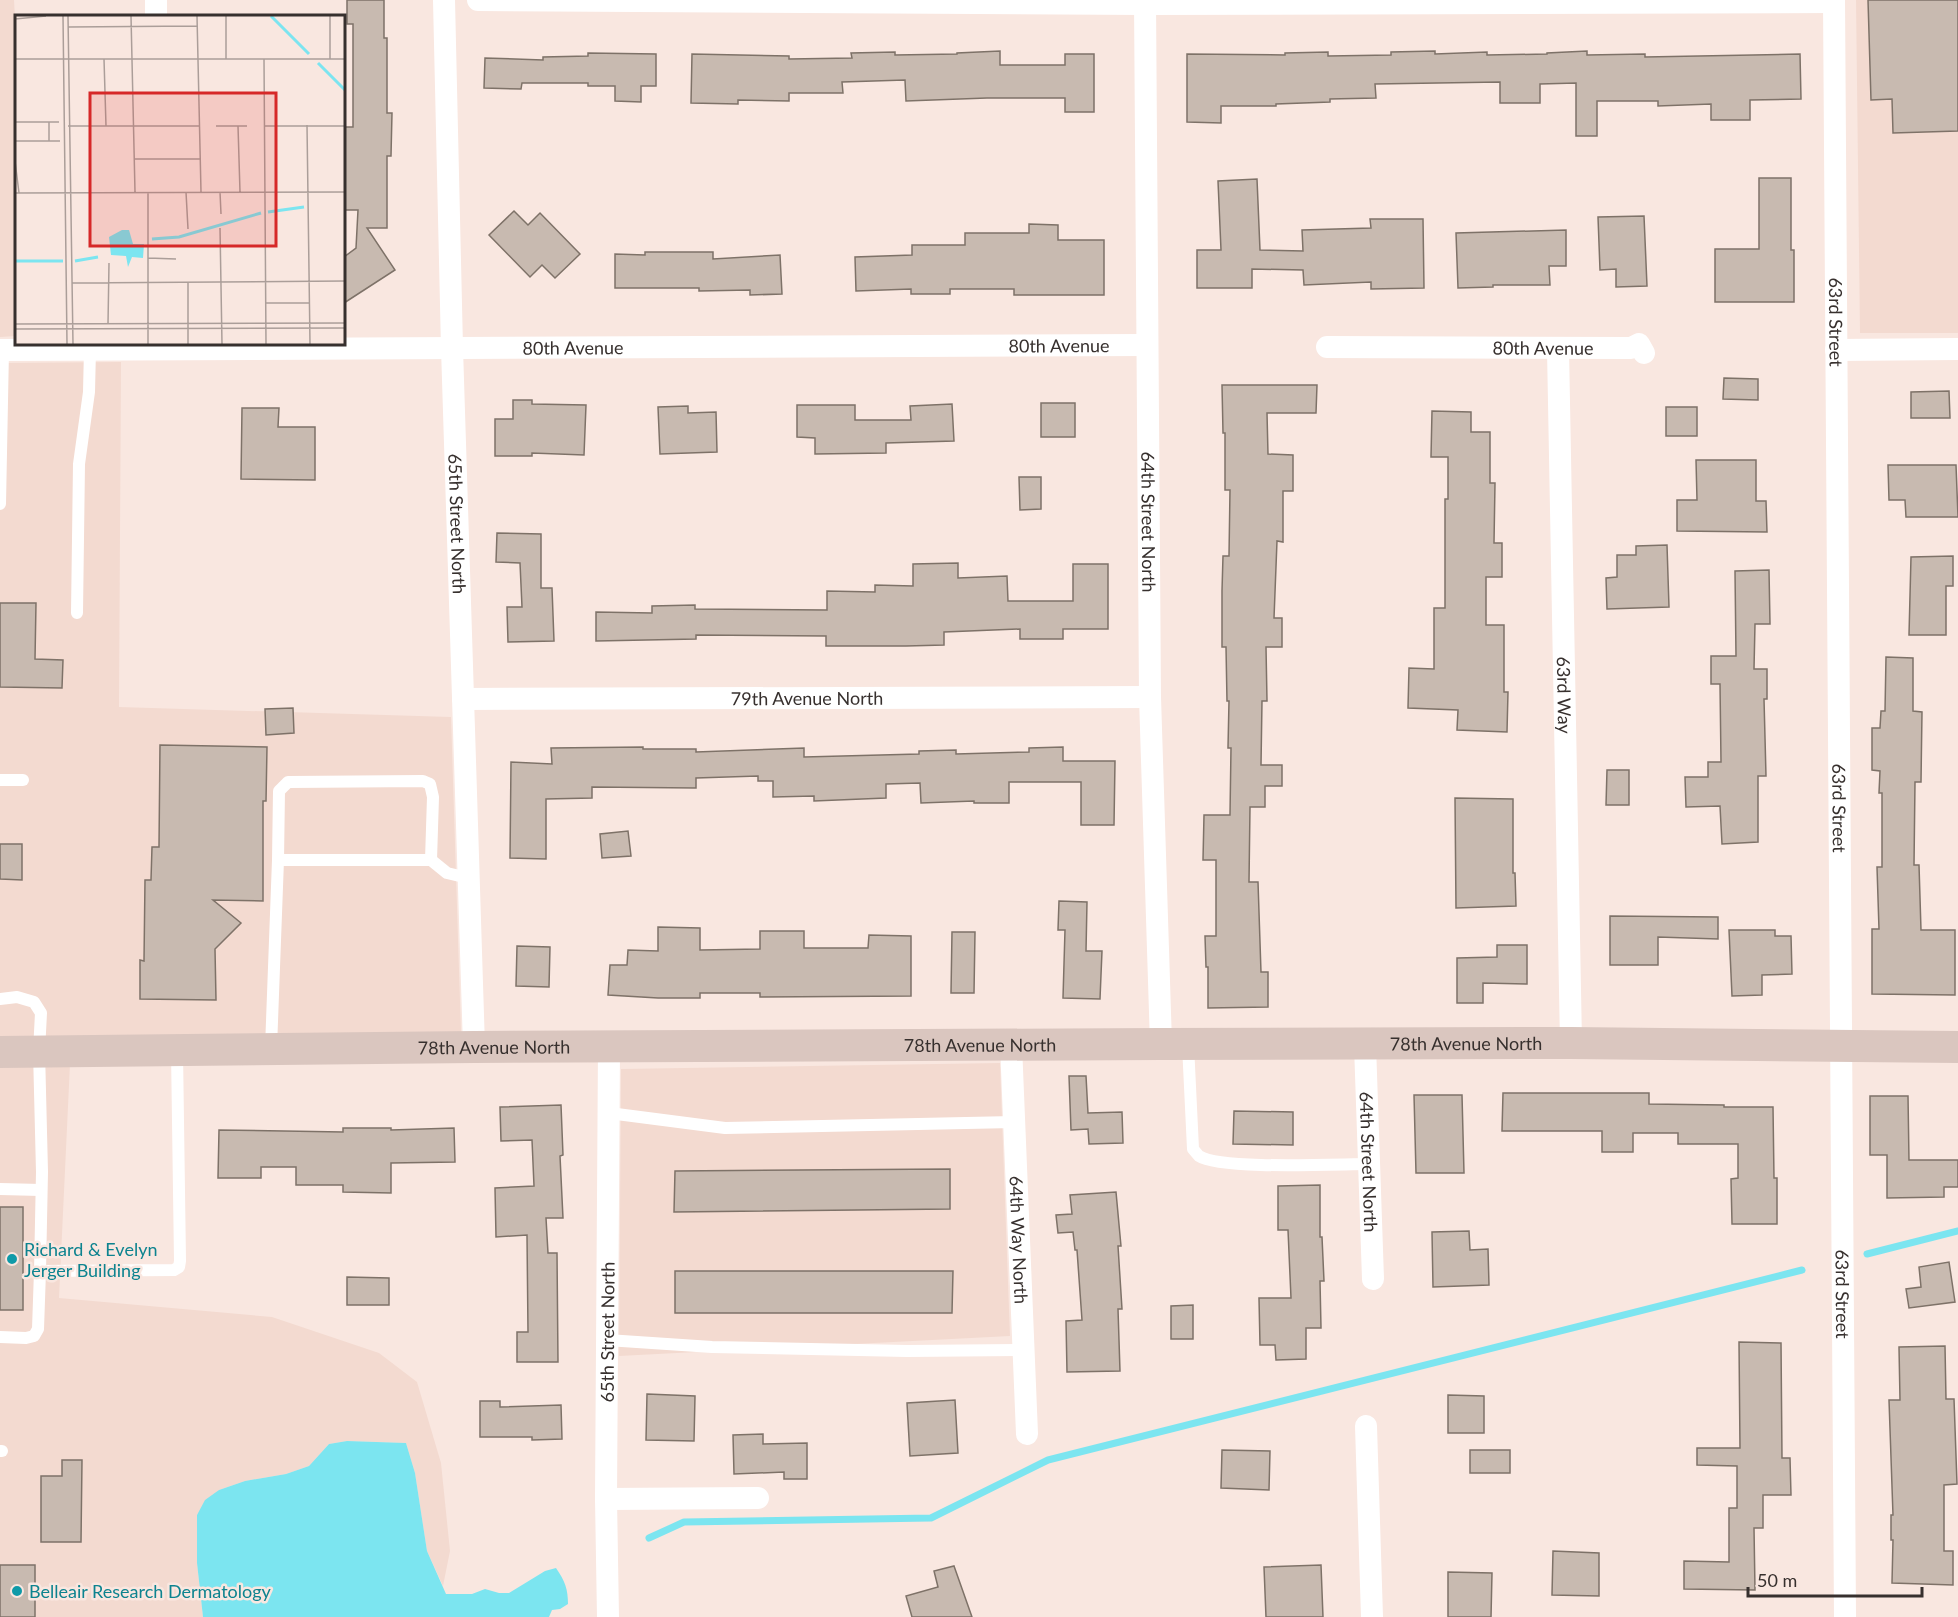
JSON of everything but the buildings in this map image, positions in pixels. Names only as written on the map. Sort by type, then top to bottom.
[{"type":"street","name":"65th Street North","points":[[444,0],[452,348],[474,1047]]},
{"type":"street","points":[[477,0],[1834,1]]},
{"type":"street","name":"63rd Street","points":[[1834,1],[1845,1617]]},
{"type":"street","name":"64th Street North","points":[[1145,2],[1150,698],[1175,1044]]},
{"type":"street","name":"80th Avenue","points":[[1327,347],[1558,349],[1631,348],[1639,344],[1644,353]]},
{"type":"street","name":"80th Avenue","points":[[2,350],[163,346],[452,348],[1146,345]]},
{"type":"street","name":"63rd Way","points":[[1558,349],[1571,1043]]},
{"type":"street","points":[[1836,350],[1958,349]]},
{"type":"street","name":"79th Avenue North","points":[[463,699],[1150,698]]},
{"type":"street","name":"78th Avenue North","points":[[0,1052],[1175,1044],[1571,1043],[1958,1047]]},
{"type":"street","name":"64th Way North","points":[[1011,1045],[1027,1434]]},
{"type":"street","name":"64th Street North","points":[[1365,1045],[1373,1279]]},
{"type":"street","name":"65th Street North","points":[[608,1617],[606,1500],[609,1047]]},
{"type":"street","points":[[1366,1426],[1372,1617]]},
{"type":"street","points":[[606,1500],[758,1498]]},
{"type":"lane","points":[[77,613],[79,464],[89,392],[90,349]]},
{"type":"lane","points":[[0,504],[2,350]]},
{"type":"lane","points":[[0,780],[23,780]]},
{"type":"lane","points":[[271,1049],[279,791],[288,782],[423,781],[430,784],[433,797],[431,860]]},
{"type":"lane","points":[[278,860],[431,860],[447,873],[468,878]]},
{"type":"lane","points":[[0,999],[17,997],[34,1002],[41,1013],[39,1051],[42,1172],[38,1329],[34,1336],[26,1338],[0,1337]]},
{"type":"lane","points":[[1175,1044],[1193,1149],[1199,1155],[1210,1160],[1238,1164],[1369,1164]]},
{"type":"lane","points":[[40,1271],[174,1270],[179,1267],[177,1050]]},
{"type":"lane","points":[[609,1113],[725,1128],[1014,1122]]},
{"type":"lane","points":[[0,1189],[41,1190]]},
{"type":"lane","points":[[607,1340],[724,1348],[1023,1350]]},
{"type":"shaded area","points":[[0,0],[14,0],[15,336],[0,337]]},
{"type":"shaded area","points":[[1856,0],[1958,0],[1958,333],[1860,333]]},
{"type":"shaded area","points":[[121,362],[119,707],[451,717],[461,1033],[0,1038],[0,363]]},
{"type":"shaded area","points":[[1000,1063],[1010,1336],[619,1356],[621,1069]]},
{"type":"shaded area","points":[[70,1064],[59,1298],[272,1317],[379,1353],[417,1382],[441,1463],[450,1551],[443,1586],[427,1551],[415,1473],[406,1443],[347,1441],[329,1444],[309,1466],[286,1474],[245,1481],[219,1490],[197,1515],[197,1563],[203,1617],[0,1617],[0,1065]]},
{"type":"water","points":[[347,1441],[406,1443],[415,1473],[427,1551],[446,1594],[472,1594],[485,1589],[509,1593],[545,1571],[556,1568],[565,1585],[568,1604],[560,1609],[552,1610],[549,1617],[203,1617],[197,1563],[197,1515],[205,1500],[219,1490],[245,1481],[286,1474],[309,1466],[329,1444]]},
{"type":"waterway","points":[[1867,1254],[1958,1231]]},
{"type":"waterway","points":[[649,1538],[684,1522],[931,1518],[1048,1460],[1802,1270]]},
{"type":"place","name":"Richard & Evelyn Jerger Building","points":[[12,1259]]},
{"type":"place","name":"Belleair Research Dermatology","points":[[17,1591]]}]
